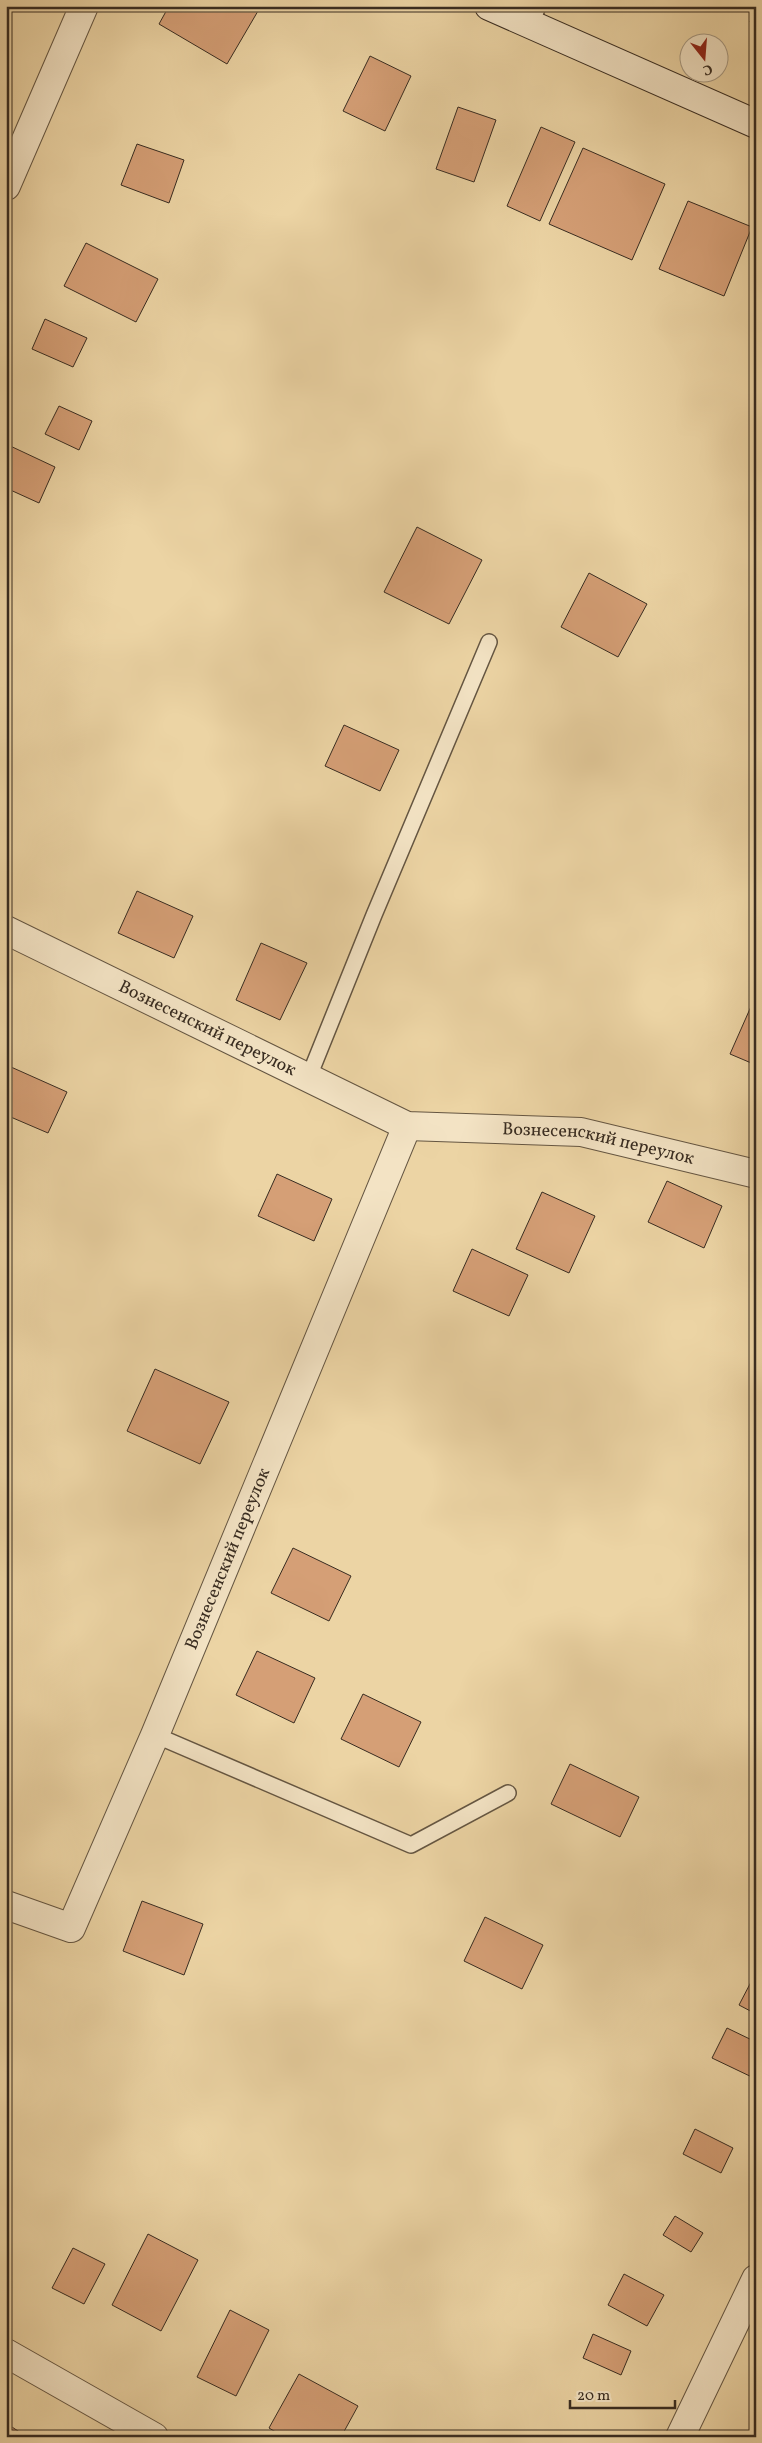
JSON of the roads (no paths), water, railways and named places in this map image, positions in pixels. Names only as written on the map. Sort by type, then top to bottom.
[{"type":"street","points":[[6,186],[84,6]]},
{"type":"street","points":[[489,6],[534,16],[756,124]]},
{"type":"street","name":"Вознесенский переулок","points":[[6,930],[407,1126],[581,1132],[756,1174]]},
{"type":"street","name":"Вознесенский переулок","points":[[6,1905],[71,1928],[154,1735],[407,1126]]},
{"type":"street","points":[[680,2437],[756,2279]]},
{"type":"street","points":[[6,2353],[154,2437]]},
{"type":"lane","points":[[308,1079],[374,915],[489,642]]},
{"type":"lane","points":[[154,1735],[411,1845],[508,1793]]}]
